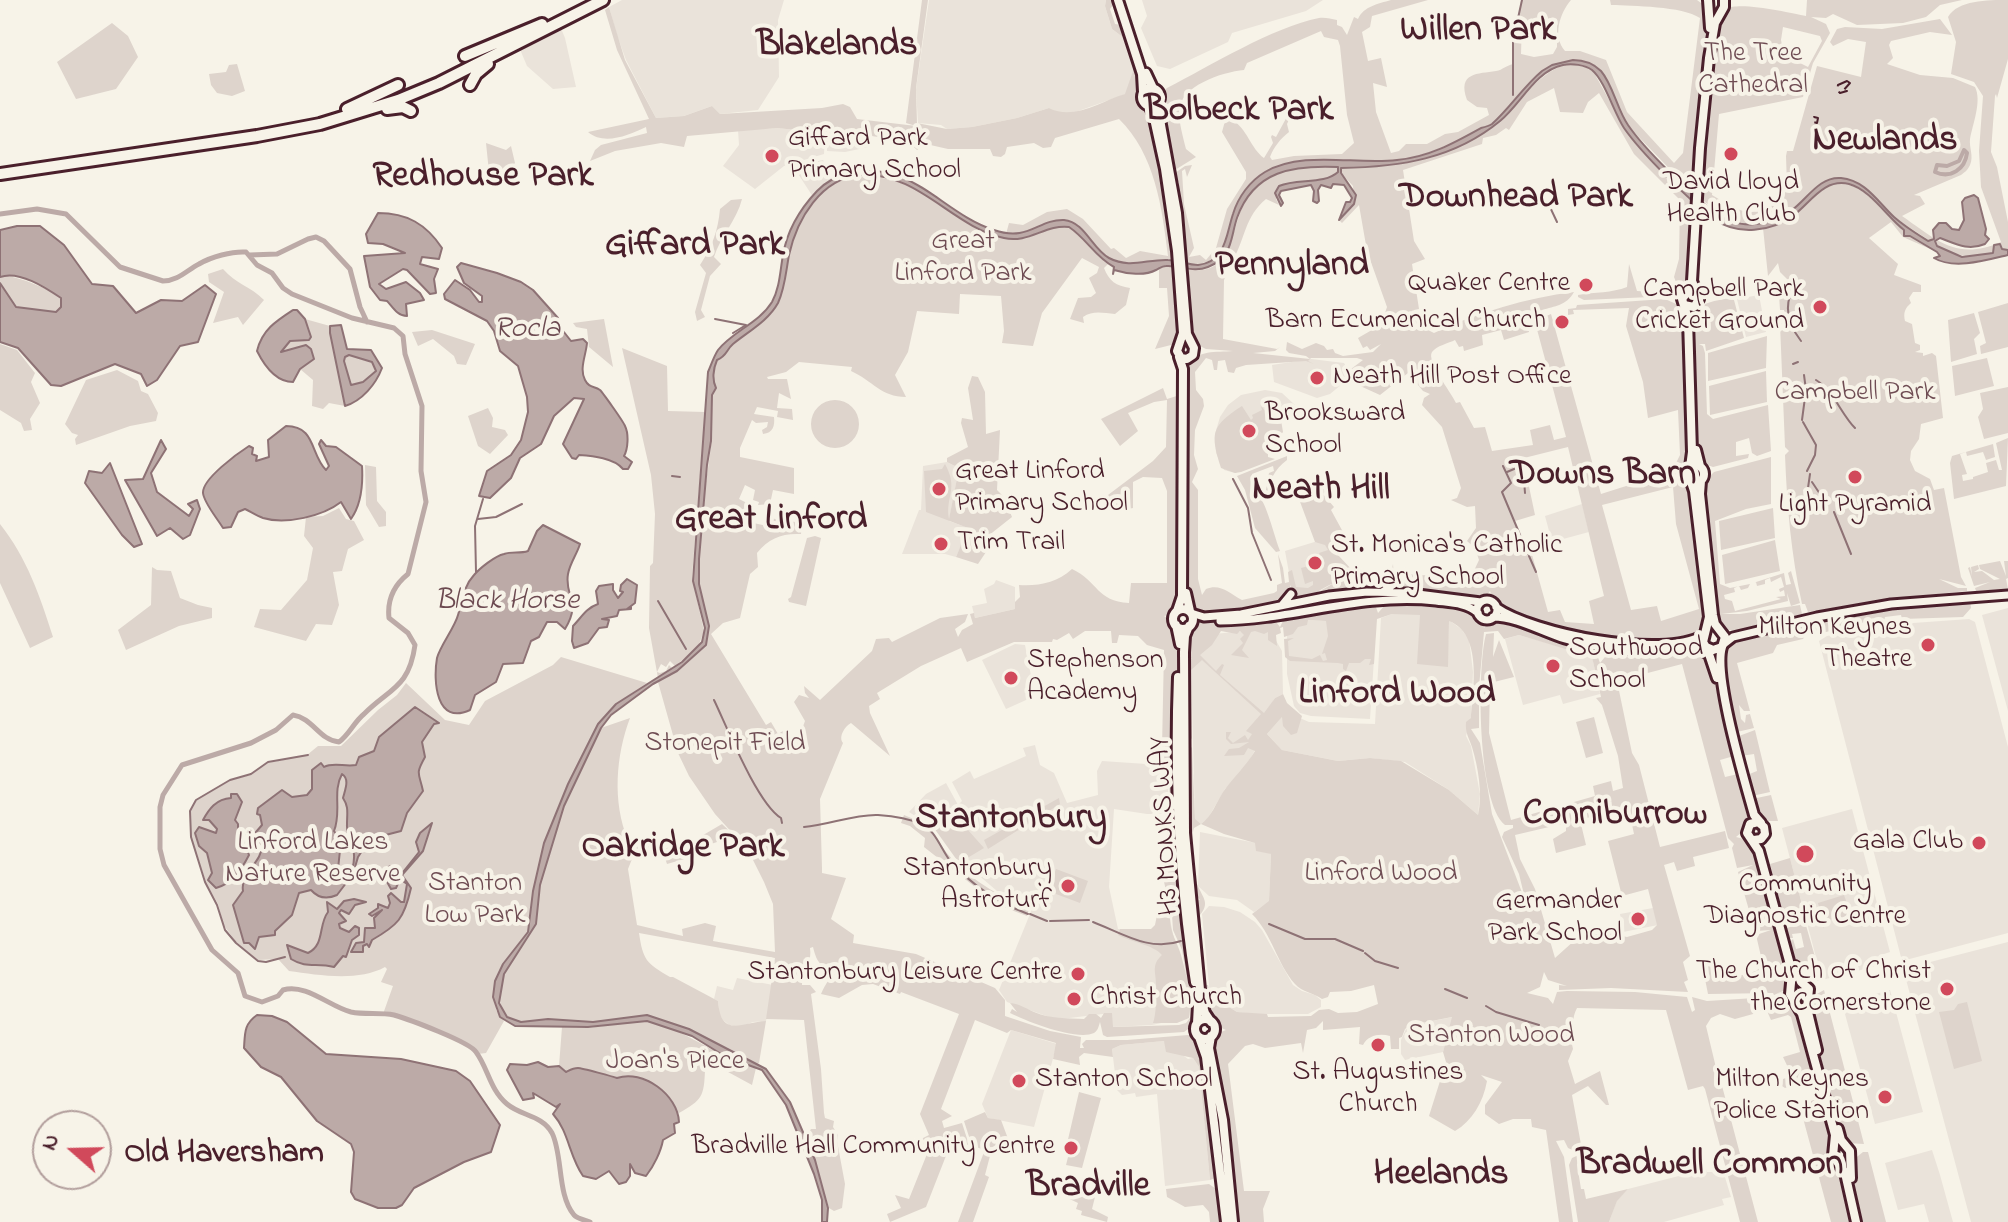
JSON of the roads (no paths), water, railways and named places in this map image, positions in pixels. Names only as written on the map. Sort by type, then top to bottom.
[{"type":"highway","points":[[320,124],[398,100],[439,83],[598,1]]},
{"type":"highway","points":[[465,56],[543,27]]},
{"type":"highway","points":[[470,85],[474,75],[483,67],[543,27]]},
{"type":"highway","points":[[0,167],[280,126],[341,112],[396,95],[543,27]]},
{"type":"highway","points":[[341,112],[398,85]]},
{"type":"highway","points":[[0,174],[257,136],[392,108],[411,111]]},
{"type":"main road","points":[[1120,0],[1144,71],[1159,96],[1153,104],[1170,180],[1180,251],[1185,324],[1194,352],[1187,368],[1185,389],[1184,592],[1193,619],[1190,625]]},
{"type":"main road","points":[[1712,27],[1724,7],[1724,0]]},
{"type":"main road","points":[[1708,5],[1715,13],[1720,12]]},
{"type":"main road","points":[[1708,5],[1712,27],[1689,280],[1682,299],[1688,319],[1692,452],[1687,473],[1694,491],[1709,617],[1705,633],[1708,648],[1715,657],[1748,811],[1748,835],[1754,840],[1792,972],[1797,984],[1809,989],[1806,999],[1839,1134],[1850,1151],[1858,1222]]},
{"type":"main road","points":[[1144,71],[1143,100],[1153,104]]},
{"type":"main road","points":[[1143,92],[1153,88]]},
{"type":"main road","points":[[1693,217],[1692,281],[1699,299],[1692,319],[1696,454],[1704,473],[1700,494],[1713,615],[1725,637],[1720,668],[1754,815],[1765,829],[1764,850],[1796,973],[1797,984],[1790,994],[1802,1014],[1835,1135],[1833,1156],[1845,1173],[1858,1222]]},
{"type":"main road","points":[[1686,292],[1696,292]]},
{"type":"main road","points":[[1684,305],[1689,308],[1696,306]]},
{"type":"main road","points":[[1185,324],[1177,351],[1185,389]]},
{"type":"main road","points":[[1179,345],[1186,341],[1192,344]]},
{"type":"main road","points":[[1179,356],[1185,359],[1191,357]]},
{"type":"main road","points":[[1690,467],[1700,466]]},
{"type":"main road","points":[[1691,482],[1701,481]]},
{"type":"main road","points":[[1382,592],[1397,582]]},
{"type":"main road","points":[[1184,592],[1173,618],[1176,625],[1184,628],[1209,619],[1280,606],[1382,592],[1410,593],[1464,603],[1486,619],[1507,616],[1612,645],[1708,648],[1723,646],[1733,637],[1844,612],[1891,604],[2008,593]]},
{"type":"main road","points":[[1673,646],[1713,628],[1739,632],[1817,613],[1891,601],[2008,593]]},
{"type":"main road","points":[[1280,606],[1291,594]]},
{"type":"main road","points":[[1340,599],[1464,603],[1489,600],[1507,616]]},
{"type":"main road","points":[[1177,611],[1183,609],[1209,619],[1244,620],[1293,609],[1304,610],[1330,600]]},
{"type":"main road","points":[[1378,608],[1394,600]]},
{"type":"main road","points":[[1478,613],[1481,602]]},
{"type":"main road","points":[[1493,617],[1496,607]]},
{"type":"main road","points":[[1279,624],[1293,609]]},
{"type":"main road","name":"H3 MONKS WAY","points":[[1176,625],[1182,647],[1177,777],[1188,914],[1200,1005],[1197,1023]]},
{"type":"main road","name":"H3 MONKS WAY","points":[[1182,647],[1190,625]]},
{"type":"main road","points":[[1693,646],[1709,654],[1720,686]]},
{"type":"main road","points":[[1748,827],[1755,822],[1761,824]]},
{"type":"main road","points":[[1754,840],[1764,836]]},
{"type":"main road","points":[[1796,1001],[1806,999]]},
{"type":"main road","name":"H3 MONKS WAY","points":[[1200,1005],[1211,1022]]},
{"type":"main road","points":[[1226,1222],[1208,1052],[1214,1029],[1211,1022],[1204,1019],[1197,1023],[1195,1030],[1208,1052],[1223,1120],[1233,1222]]},
{"type":"main road","points":[[1199,1037],[1206,1039],[1211,1036]]},
{"type":"main road","points":[[1834,1149],[1845,1145]]},
{"type":"main road","points":[[1839,1162],[1849,1159]]},
{"type":"water","points":[[1573,60],[1588,62],[1601,71],[1624,119],[1636,135],[1680,182],[1722,217],[1742,224],[1773,220],[1792,210],[1820,184],[1841,178],[1864,187],[1898,220],[1928,241],[1934,239],[1933,230],[1939,223],[1959,230],[1964,220],[1962,202],[1974,195],[1978,198],[1985,235],[1989,239],[1985,244],[1968,247],[1940,238],[1935,241],[1937,246],[1962,257],[1993,253],[1994,245],[2000,244],[2002,249],[2008,250],[2008,255],[1961,264],[1942,262],[1934,258],[1940,256],[1937,252],[1910,236],[1904,236],[1904,230],[1872,198],[1857,187],[1840,183],[1818,192],[1794,215],[1775,225],[1744,230],[1723,224],[1679,189],[1632,139],[1597,75],[1589,68],[1574,64],[1553,68],[1544,74],[1500,121],[1464,144],[1405,163],[1341,168],[1341,173],[1356,195],[1354,204],[1339,220],[1346,202],[1352,198],[1344,185],[1333,184],[1331,188],[1321,185],[1317,203],[1313,201],[1311,185],[1281,191],[1281,206],[1275,193],[1279,186],[1286,184],[1325,179],[1338,172],[1338,167],[1306,167],[1265,180],[1244,202],[1226,253],[1216,263],[1203,269],[1166,266],[1147,273],[1114,270],[1113,274],[1114,267],[1069,227],[1053,228],[1021,238],[1004,238],[985,232],[918,191],[882,176],[861,175],[834,184],[813,203],[798,228],[778,303],[764,320],[717,360],[715,367],[716,388],[712,395],[711,441],[699,559],[699,584],[709,626],[706,645],[677,671],[653,684],[611,715],[601,728],[564,806],[540,885],[536,924],[504,974],[499,1003],[507,1017],[521,1022],[548,1019],[593,1022],[647,1015],[689,1029],[766,1069],[790,1102],[815,1160],[828,1208],[827,1222],[822,1222],[822,1200],[814,1174],[786,1105],[762,1070],[726,1057],[692,1036],[647,1021],[588,1027],[515,1026],[500,1017],[493,997],[495,981],[503,964],[528,932],[544,843],[568,784],[598,724],[616,704],[682,662],[702,642],[705,628],[693,581],[708,372],[718,350],[760,316],[772,302],[791,229],[805,205],[821,188],[847,174],[870,171],[890,173],[925,189],[958,212],[994,230],[1025,232],[1064,220],[1078,226],[1103,254],[1117,261],[1168,260],[1198,265],[1207,263],[1220,253],[1238,202],[1250,185],[1265,172],[1280,165],[1312,160],[1381,161],[1431,153],[1492,124],[1542,71]]},
{"type":"water","points":[[378,213],[398,215],[415,222],[429,232],[442,248],[439,259],[422,257],[420,264],[438,269],[434,279],[436,293],[430,294],[403,269],[379,284],[386,289],[406,282],[420,293],[424,300],[406,304],[407,316],[398,313],[387,301],[380,300],[370,287],[364,256],[405,253],[383,244],[368,243],[366,234]]},
{"type":"water","points":[[40,226],[64,245],[92,284],[113,286],[136,313],[161,300],[182,301],[205,285],[216,294],[198,342],[180,346],[157,380],[147,386],[141,374],[115,364],[61,386],[51,385],[18,348],[0,342],[0,283],[16,307],[56,312],[61,307],[61,298],[40,285],[15,276],[0,277],[0,230]]},
{"type":"water","name":"Rocla","points":[[461,263],[521,282],[533,290],[558,318],[560,327],[571,341],[583,339],[587,343],[583,376],[588,384],[602,392],[625,426],[628,441],[624,456],[632,462],[628,469],[597,457],[579,455],[576,459],[572,458],[563,444],[584,399],[574,398],[554,416],[541,444],[520,458],[511,478],[490,498],[479,496],[487,471],[511,455],[521,440],[528,412],[527,397],[518,366],[500,351],[494,331],[487,321],[445,299],[444,294],[455,280],[482,302],[482,296],[464,283],[457,267]]},
{"type":"water","points":[[293,310],[305,319],[311,337],[309,340],[290,341],[281,352],[306,345],[314,359],[300,369],[293,382],[276,376],[257,351],[266,332]]},
{"type":"water","points":[[341,325],[347,349],[371,350],[382,368],[368,391],[345,406],[330,333],[330,326]],"holes":[[[349,355],[372,362],[376,371],[363,382],[351,385],[345,357]]]},
{"type":"water","points":[[286,426],[296,427],[308,436],[326,470],[329,466],[319,444],[321,440],[362,466],[361,494],[351,519],[341,502],[324,511],[293,520],[263,518],[245,509],[238,512],[231,527],[223,528],[208,506],[204,487],[222,467],[249,446],[253,448],[252,454],[257,456],[256,461],[269,457],[268,440]]},
{"type":"water","points":[[161,440],[166,449],[151,473],[157,492],[189,516],[193,509],[188,504],[197,500],[200,509],[190,535],[183,539],[170,528],[157,536],[125,480],[143,479]]},
{"type":"water","points":[[110,463],[142,544],[134,547],[85,483],[89,471],[102,473]]},
{"type":"water","name":"Black Horse","points":[[543,525],[580,544],[568,574],[572,605],[570,620],[565,629],[557,622],[547,622],[539,637],[531,641],[523,663],[503,664],[496,682],[475,695],[470,710],[450,712],[439,699],[437,658],[456,620],[468,584],[480,569],[496,557],[528,551]]},
{"type":"water","points":[[627,579],[637,585],[635,603],[627,609],[631,609],[619,610],[617,616],[602,619],[609,620],[607,627],[599,628],[588,643],[574,648],[573,626],[598,604],[596,591],[599,586],[613,584],[618,598],[623,592],[620,591],[621,585]]},
{"type":"water","points":[[415,707],[439,723],[434,724],[422,742],[425,757],[419,774],[423,791],[407,813],[401,831],[370,839],[358,857],[353,874],[337,895],[322,897],[311,890],[299,893],[292,915],[275,931],[275,935],[259,937],[255,949],[244,943],[233,905],[261,852],[262,845],[256,840],[256,832],[262,825],[258,808],[282,790],[292,797],[307,795],[312,789],[312,770],[321,763],[324,767],[356,765],[359,757],[374,751],[379,737]],"holes":[[[342,774],[346,779],[343,798],[347,807],[347,830],[354,855],[352,870],[348,873],[338,869],[341,841],[334,831]]]},
{"type":"water","points":[[231,794],[237,794],[242,802],[235,820],[238,838],[249,855],[236,875],[216,888],[208,880],[212,873],[207,853],[199,846],[195,833],[199,827],[216,833],[217,829],[209,820],[203,820],[214,805],[231,798]]},
{"type":"water","points":[[432,823],[423,851],[402,875],[411,888],[402,914],[394,925],[372,940],[369,947],[367,944],[363,946],[363,952],[351,952],[356,943],[364,942],[365,928],[375,928],[374,918],[382,910],[372,916],[369,914],[378,908],[378,904],[388,908],[391,893],[404,902],[407,884],[400,879],[396,888],[391,889],[386,880],[396,875],[388,875],[386,869],[390,866],[403,872],[419,852],[416,842],[420,833]]},
{"type":"water","points":[[354,899],[366,902],[355,905],[349,914],[341,910],[339,913],[346,921],[339,924],[340,928],[349,932],[355,926],[359,928],[359,935],[352,940],[346,957],[343,956],[334,967],[302,964],[291,959],[287,945],[308,953],[317,945],[328,912],[327,902],[337,909],[344,901]]},
{"type":"water","points":[[257,1015],[272,1016],[287,1022],[326,1054],[401,1059],[456,1071],[470,1081],[500,1125],[491,1152],[414,1188],[402,1205],[396,1208],[378,1208],[355,1199],[351,1192],[354,1152],[351,1144],[317,1121],[281,1077],[261,1067],[244,1048],[247,1025]]},
{"type":"water","points":[[538,1062],[548,1067],[559,1066],[566,1072],[578,1068],[617,1078],[638,1077],[666,1094],[673,1102],[679,1122],[674,1124],[675,1133],[663,1140],[646,1176],[635,1173],[630,1164],[630,1176],[626,1182],[619,1184],[609,1171],[596,1179],[583,1176],[553,1114],[560,1104],[556,1107],[533,1093],[534,1098],[523,1100],[507,1070],[510,1064]]},
{"type":"waterway","points":[[1513,95],[1513,41],[1522,0]]},
{"type":"waterway","points":[[1964,150],[1966,159],[1960,168],[1946,174],[1935,172],[1937,165],[1947,166],[1959,161],[1964,150]]},
{"type":"waterway","points":[[1543,195],[1547,202]]},
{"type":"waterway","points":[[1549,205],[1557,222]]},
{"type":"waterway","points":[[0,214],[37,209],[66,214],[120,267],[163,281],[178,277],[215,257],[246,252],[292,294],[352,318],[394,328],[403,336],[405,354],[422,406],[421,471],[426,502],[408,574],[398,583],[389,605],[389,618],[408,633],[415,645],[408,670],[397,686],[360,717],[339,742],[293,715],[276,730],[251,743],[182,765],[163,795],[160,849],[164,865],[212,950],[238,973],[245,996],[262,1002],[278,996],[283,990],[300,990],[351,1012],[401,1017],[471,1048],[480,1058],[501,1098],[548,1127],[558,1152],[562,1186],[569,1207],[576,1216],[590,1222]]},
{"type":"waterway","points":[[250,255],[277,254],[316,237],[324,241],[350,269],[367,322]]},
{"type":"waterway","points":[[1797,282],[1788,312],[1792,327],[1801,341]]},
{"type":"waterway","points":[[715,319],[746,325],[733,333]]},
{"type":"waterway","points":[[1793,364],[1798,362]]},
{"type":"waterway","points":[[1802,420],[1806,390],[1804,375]]},
{"type":"waterway","points":[[1816,380],[1828,390],[1855,428]]},
{"type":"waterway","points":[[1803,422],[1816,445],[1807,471]]},
{"type":"waterway","points":[[1503,466],[1511,483],[1502,492],[1528,554]]},
{"type":"waterway","points":[[1507,472],[1521,466]]},
{"type":"waterway","points":[[1804,492],[1808,488],[1810,474]]},
{"type":"waterway","points":[[672,476],[680,477]]},
{"type":"waterway","points":[[1233,479],[1248,508],[1252,533],[1271,580]]},
{"type":"waterway","points":[[1524,480],[1525,493]]},
{"type":"waterway","points":[[1812,482],[1820,494]]},
{"type":"waterway","points":[[476,572],[475,526],[483,499]]},
{"type":"waterway","points":[[478,519],[496,517],[522,504]]},
{"type":"waterway","points":[[1834,512],[1851,554]]},
{"type":"waterway","points":[[1529,556],[1536,572]]},
{"type":"waterway","points":[[658,601],[686,649]]},
{"type":"waterway","points":[[714,700],[753,781],[782,823]]},
{"type":"waterway","points":[[285,957],[258,961],[225,930],[191,837],[190,811],[196,800],[230,780],[251,774],[268,762],[308,755]]},
{"type":"waterway","points":[[804,827],[869,815],[916,822],[931,831],[951,862],[977,886],[1028,914]]},
{"type":"waterway","points":[[1030,914],[1047,921]]},
{"type":"waterway","points":[[1050,921],[1089,920]]},
{"type":"waterway","points":[[1093,922],[1147,943],[1181,941]]},
{"type":"waterway","points":[[1269,924],[1305,939],[1335,939],[1363,951]]},
{"type":"waterway","points":[[1365,953],[1375,961],[1398,968]]},
{"type":"waterway","points":[[1445,989],[1467,998]]},
{"type":"waterway","points":[[1486,1006],[1539,1025]]},
{"type":"railway","points":[[1847,81],[1850,83],[1842,92],[1847,91],[1840,93],[1838,85],[1847,81]]},
{"type":"railway","points":[[1814,117],[1818,118],[1817,123],[1813,122],[1814,117]]},
{"type":"place","name":"David Lloyd Health Club","points":[[1731,154]]},
{"type":"place","name":"Giffard Park Primary School","points":[[772,156]]},
{"type":"place","name":"Quaker Centre","points":[[1586,285]]},
{"type":"place","name":"Campbell Park Cricket Ground","points":[[1820,307]]},
{"type":"place","name":"Barn Ecumenical Church","points":[[1562,322]]},
{"type":"place","name":"Neath Hill Post Office","points":[[1317,378]]},
{"type":"place","name":"Brooksward School","points":[[1249,431]]},
{"type":"place","name":"Light Pyramid","points":[[1855,477]]},
{"type":"place","name":"Great Linford Primary School","points":[[939,489]]},
{"type":"place","name":"Trim Trail","points":[[941,544]]},
{"type":"place","name":"St. Monica's Catholic Primary School","points":[[1315,563]]},
{"type":"place","name":"Milton Keynes Theatre","points":[[1928,645]]},
{"type":"place","name":"Southwood School","points":[[1553,666]]},
{"type":"place","name":"Stephenson Academy","points":[[1011,678]]},
{"type":"place","name":"Gala Club","points":[[1979,843]]},
{"type":"place","name":"Community Diagnostic Centre","points":[[1805,854]]},
{"type":"place","name":"Stantonbury Astroturf","points":[[1068,886]]},
{"type":"place","name":"Germander Park School","points":[[1638,919]]},
{"type":"place","name":"Stantonbury Leisure Centre","points":[[1078,974]]},
{"type":"place","name":"The Church of Christ the Cornerstone","points":[[1947,989]]},
{"type":"place","name":"Christ Church","points":[[1074,999]]},
{"type":"place","name":"St. Augustines Church","points":[[1378,1045]]},
{"type":"place","name":"Stanton School","points":[[1019,1081]]},
{"type":"place","name":"Milton Keynes Police Station","points":[[1885,1097]]},
{"type":"place","name":"Bradville Hall Community Centre","points":[[1071,1148]]},
{"type":"district","name":"Willen Park","points":[[1478,33]]},
{"type":"district","name":"Blakelands","points":[[837,48]]},
{"type":"district","name":"Bolbeck Park","points":[[1239,113]]},
{"type":"district","name":"Newlands","points":[[1885,143]]},
{"type":"district","name":"Redhouse Park","points":[[483,179]]},
{"type":"district","name":"Downhead Park","points":[[1516,200]]},
{"type":"district","name":"Giffard Park","points":[[695,248]]},
{"type":"district","name":"Pennyland","points":[[1292,268]]},
{"type":"district","name":"Downs Barn","points":[[1603,477]]},
{"type":"district","name":"Neath Hill","points":[[1321,492]]},
{"type":"district","name":"Great Linford","points":[[771,522]]},
{"type":"district","name":"Linford Wood","points":[[1397,696]]},
{"type":"district","name":"Conniburrow","points":[[1615,817]]},
{"type":"district","name":"Stantonbury","points":[[1011,821]]},
{"type":"district","name":"Oakridge Park","points":[[683,850]]},
{"type":"district","name":"Old Haversham","points":[[224,1156]]},
{"type":"district","name":"Bradwell Common","points":[[1710,1167]]},
{"type":"district","name":"Heelands","points":[[1441,1177]]},
{"type":"district","name":"Bradville","points":[[1088,1189]]},
{"type":"park label","name":"The Tree Cathedral","points":[[1753,71]]},
{"type":"park label","name":"Great Linford Park","points":[[963,259]]},
{"type":"park label","name":"Campbell Park","points":[[1855,394]]},
{"type":"park label","name":"Stonepit Field","points":[[725,745]]},
{"type":"park label","name":"Linford Lakes Nature Reserve","points":[[313,860]]},
{"type":"park label","name":"Stanton Low Park","points":[[475,901]]},
{"type":"park label","name":"Stanton Wood","points":[[1491,1037]]},
{"type":"park label","name":"Joan's Piece","points":[[675,1063]]}]
